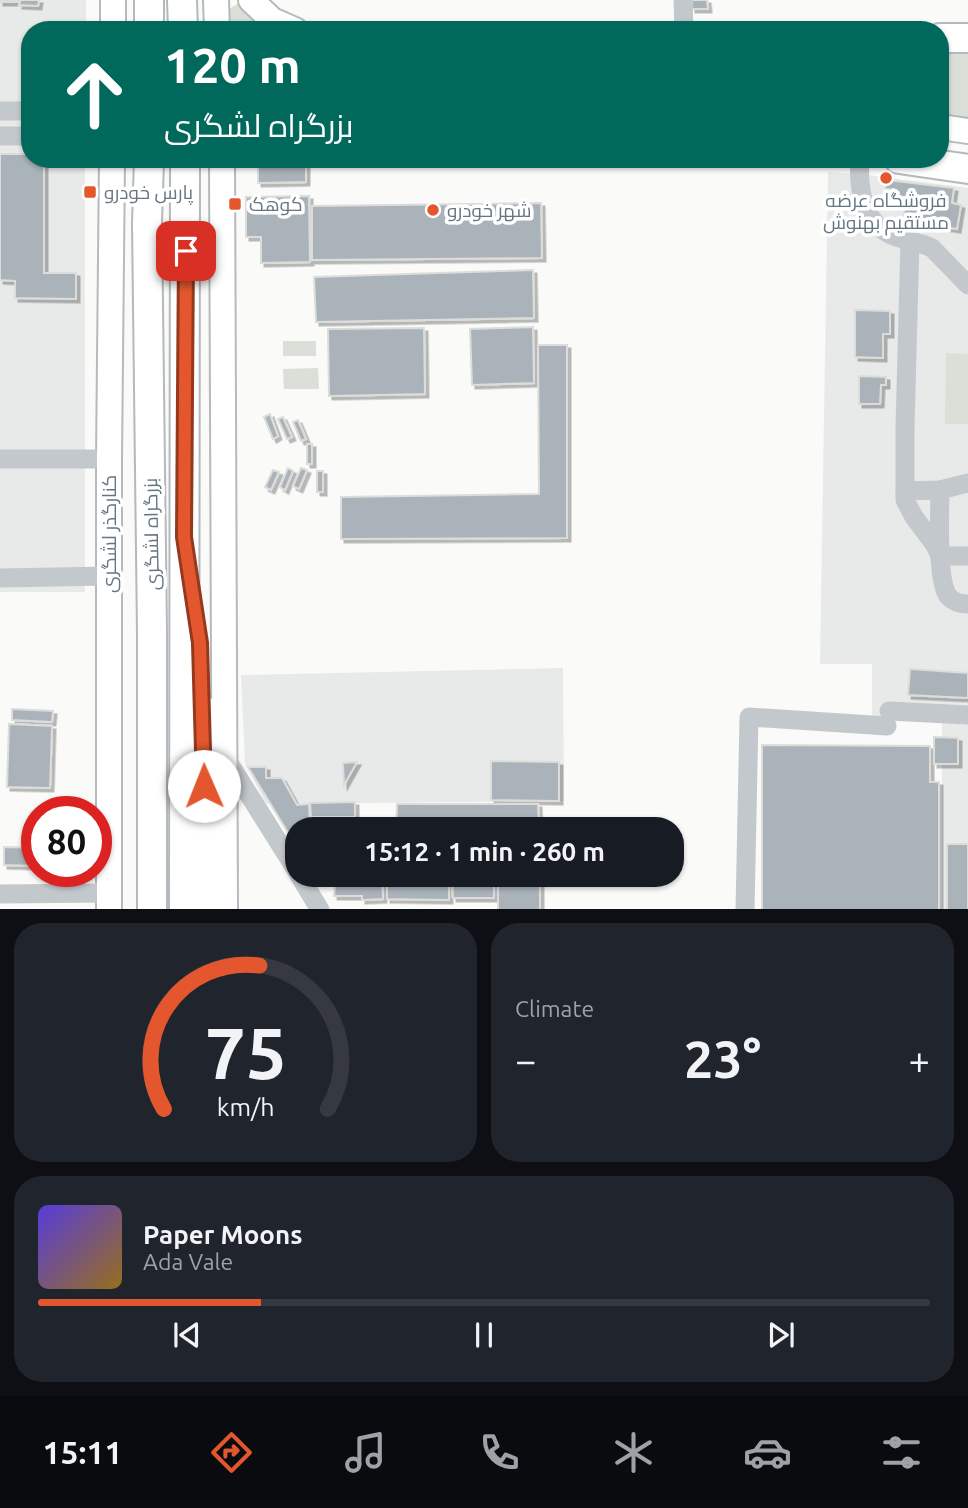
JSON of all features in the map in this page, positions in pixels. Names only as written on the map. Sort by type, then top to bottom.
[{"type":"highway","points":[[149,0],[149,21]]},
{"type":"highway","points":[[182,0],[183,21]]},
{"type":"highway","points":[[949,38],[968,38]]},
{"type":"highway","points":[[949,166],[968,169]]},
{"type":"highway","name":"بزرگراه لشگری","points":[[149,168],[152,909]]},
{"type":"highway","name":"بزرگراه لشگری","points":[[184,909],[185,168]]},
{"type":"highway","points":[[184,537],[200,643],[205,862],[212,909]]},
{"type":"main road","points":[[113,0],[113,21]]},
{"type":"main road","points":[[216,0],[217,21]]},
{"type":"main road","points":[[251,0],[274,21]]},
{"type":"main road","points":[[949,128],[968,131]]},
{"type":"main road","points":[[949,145],[968,147]]},
{"type":"main road","name":"کنارگذر لشگری","points":[[109,901],[112,168]]},
{"type":"main road","points":[[222,168],[225,909]]},
{"type":"main road","points":[[222,208],[229,168]]},
{"type":"street","points":[[683,0],[684,21]]},
{"type":"street","points":[[0,111],[21,111]]},
{"type":"street","points":[[0,136],[21,136]]},
{"type":"street","points":[[860,168],[859,186],[864,205],[876,224],[889,234],[932,248],[968,285]]},
{"type":"street","points":[[911,240],[905,500],[940,556]]},
{"type":"street","points":[[0,460],[109,459]]},
{"type":"street","points":[[905,491],[940,490],[968,484]]},
{"type":"street","points":[[940,490],[940,556],[944,585],[949,597],[959,604],[968,604]]},
{"type":"street","points":[[940,556],[968,556]]},
{"type":"street","points":[[0,578],[109,576]]},
{"type":"street","points":[[745,909],[749,717],[888,718],[968,715]]},
{"type":"street","points":[[224,754],[285,853]]},
{"type":"street","points":[[306,887],[320,909]]},
{"type":"street","points":[[0,894],[109,901]]},
{"type":"shaded area","points":[[0,0],[86,0],[86,21],[21,21],[21,168],[85,168],[85,592],[0,592]]},
{"type":"shaded area","points":[[237,4],[260,21],[229,21],[229,9]]},
{"type":"shaded area","points":[[949,52],[968,52],[968,120],[949,117]]},
{"type":"shaded area","points":[[828,172],[968,188],[968,909],[942,909],[942,721],[872,718],[872,664],[820,664]]},
{"type":"shaded area","points":[[283,341],[316,341],[316,356],[283,356]]},
{"type":"shaded area","points":[[946,353],[968,354],[968,424],[945,424]]},
{"type":"shaded area","points":[[318,368],[319,389],[284,389],[283,369]]},
{"type":"shaded area","points":[[563,668],[564,801],[266,804],[245,763],[241,675]]},
{"type":"building","points":[[0,0],[39,0],[38,6]]},
{"type":"building","points":[[692,0],[707,0],[708,9],[692,9]]},
{"type":"building","points":[[0,154],[21,154],[21,168],[44,168],[44,273],[76,273],[76,299],[15,298],[15,281],[0,280]]},
{"type":"building","points":[[258,168],[306,168],[306,182],[258,183]]},
{"type":"building","points":[[887,180],[954,188],[952,203],[961,205],[957,229],[903,220],[906,198],[895,196],[896,190],[885,189]]},
{"type":"building","points":[[309,196],[310,262],[261,263],[261,237],[246,237],[246,197]]},
{"type":"building","points":[[541,203],[542,258],[312,260],[312,206]]},
{"type":"building","points":[[533,270],[534,318],[316,322],[314,277]]},
{"type":"building","points":[[855,310],[890,311],[890,334],[883,334],[883,358],[855,357]]},
{"type":"building","points":[[533,327],[534,383],[472,385],[470,329]]},
{"type":"building","points":[[424,328],[425,394],[329,396],[328,329]]},
{"type":"building","points":[[538,345],[567,345],[567,538],[341,539],[341,497],[539,494]]},
{"type":"building","points":[[859,376],[886,377],[886,385],[881,385],[880,404],[859,404]]},
{"type":"building","points":[[270,414],[278,436],[273,439],[264,417]]},
{"type":"building","points":[[283,417],[292,437],[287,439],[278,419]]},
{"type":"building","points":[[298,420],[306,439],[301,441],[293,422]]},
{"type":"building","points":[[307,444],[312,444],[312,464],[307,464]]},
{"type":"building","points":[[288,468],[293,471],[285,490],[280,487]]},
{"type":"building","points":[[301,468],[307,470],[299,489],[293,486]]},
{"type":"building","points":[[273,470],[279,472],[271,490],[265,487]]},
{"type":"building","points":[[317,471],[323,471],[323,492],[317,492]]},
{"type":"building","points":[[910,669],[968,673],[968,698],[908,695]]},
{"type":"building","points":[[12,709],[53,711],[52,722],[12,720]]},
{"type":"building","points":[[9,724],[52,726],[50,788],[7,787]]},
{"type":"building","points":[[934,737],[958,738],[958,764],[934,764]]},
{"type":"building","points":[[762,745],[930,746],[930,782],[939,782],[939,909],[762,909]]},
{"type":"building","points":[[491,761],[559,762],[559,801],[491,800]]},
{"type":"building","points":[[357,762],[344,785],[343,763]]},
{"type":"building","points":[[248,767],[266,767],[266,778],[282,778],[297,805],[309,804],[310,817],[285,817],[285,828]]},
{"type":"building","points":[[355,802],[355,817],[311,817],[310,803]]},
{"type":"building","points":[[397,804],[538,804],[538,817],[396,817]]},
{"type":"building","points":[[947,844],[968,844],[968,909],[947,909]]},
{"type":"building","points":[[4,847],[21,848],[21,866],[4,865]]},
{"type":"building","points":[[335,887],[382,887],[383,899],[362,900],[362,896],[334,896]]},
{"type":"building","points":[[387,887],[449,887],[449,900],[387,899]]},
{"type":"building","points":[[453,887],[494,887],[494,898],[453,898]]},
{"type":"building","points":[[498,887],[540,887],[540,909],[498,909]]},
{"type":"place","name":"فروشگاه عرضه مستقیم بهنوش","points":[[886,178]]},
{"type":"place","name":"پارس خودرو","points":[[90,192]]},
{"type":"place","name":"کوهک","points":[[235,204]]},
{"type":"place","name":"شهر خودرو","points":[[433,210]]},
{"type":"route","points":[[186,251],[184,537],[200,643],[204,786]]}]
